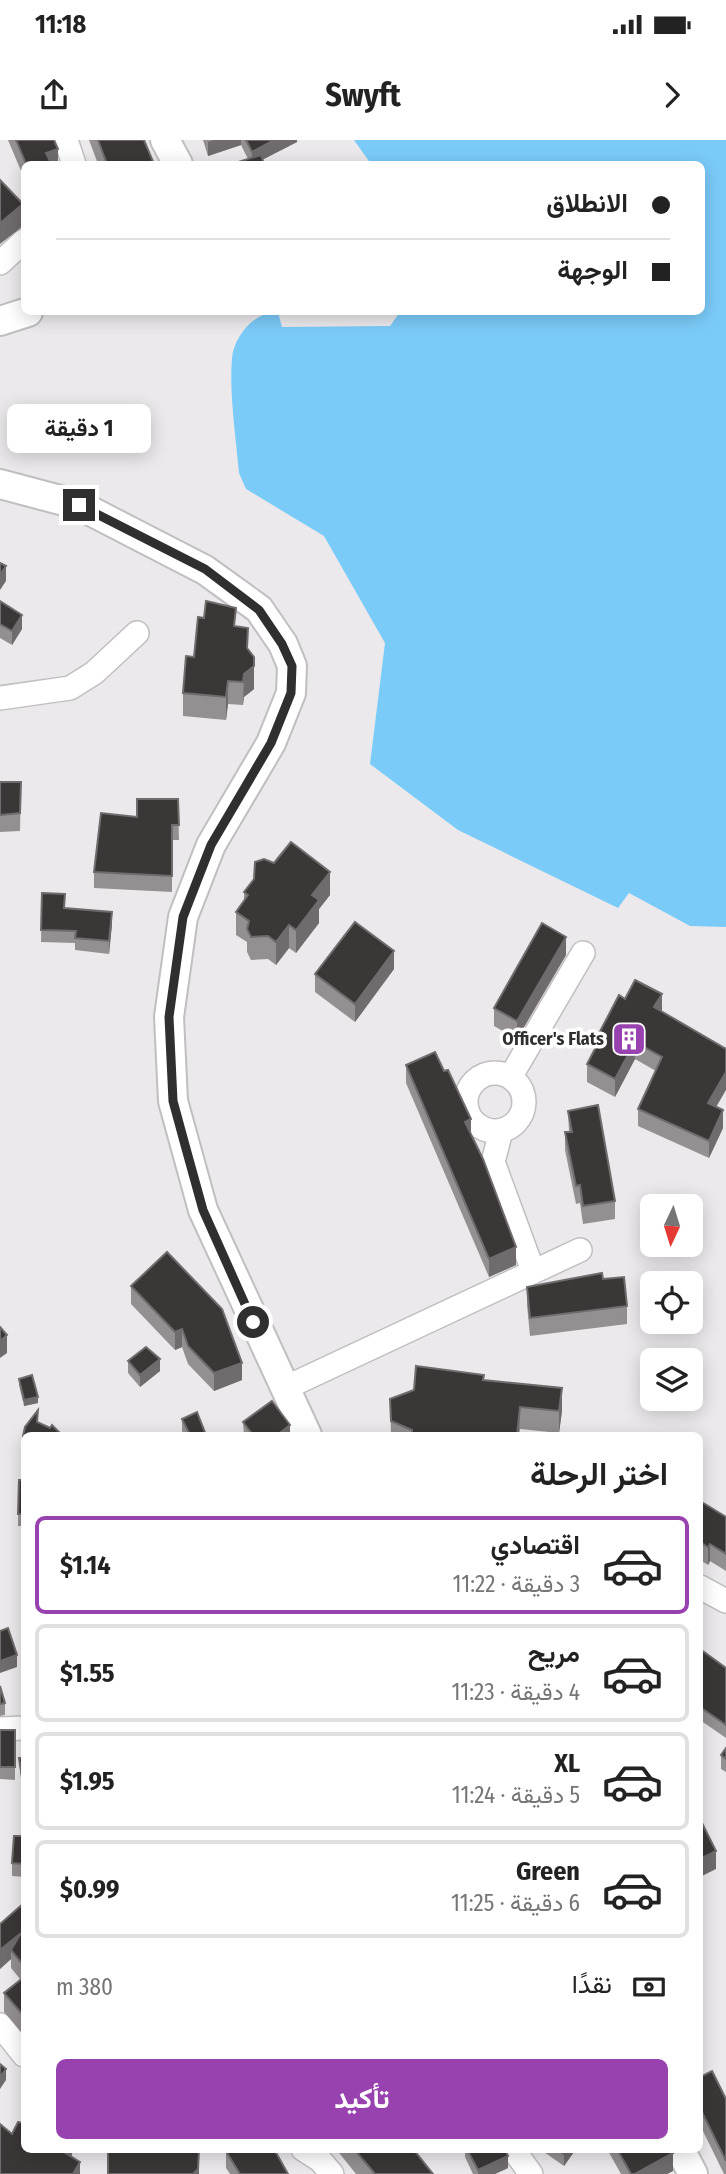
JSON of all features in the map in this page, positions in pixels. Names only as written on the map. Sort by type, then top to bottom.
[{"type":"main road","points":[[165,140],[176,161]]},
{"type":"main road","points":[[0,321],[21,314]]},
{"type":"main road","points":[[0,484],[79,505],[205,569],[259,610],[282,644],[292,666],[291,693],[271,743],[211,845],[183,917],[169,1017],[173,1101],[203,1210],[283,1390],[305,1432]]},
{"type":"main road","points":[[682,2153],[693,2174]]},
{"type":"street","points":[[66,140],[73,161]]},
{"type":"street","points":[[0,263],[21,244]]},
{"type":"street","points":[[0,698],[70,688],[94,673],[137,633]]},
{"type":"street","points":[[511,1076],[583,953]]},
{"type":"street","points":[[501,1131],[478,1127],[465,1108],[469,1086],[488,1072],[511,1076],[524,1096],[520,1118],[501,1131],[493,1162],[533,1271]]},
{"type":"street","points":[[283,1390],[580,1250]]},
{"type":"street","points":[[703,1589],[726,1601]]},
{"type":"street","points":[[0,1729],[21,1728]]},
{"type":"street","points":[[0,2025],[21,2051]]},
{"type":"street","points":[[309,2153],[320,2160],[332,2174]]},
{"type":"street","points":[[516,2153],[531,2174]]},
{"type":"water","points":[[354,140],[726,140],[726,927],[690,926],[629,893],[618,908],[458,830],[370,764],[385,643],[324,536],[246,489],[239,473],[231,386],[232,358],[237,341],[247,326],[264,315],[279,315],[282,327],[390,326],[398,315],[705,315],[705,161],[369,161]]},
{"type":"building","points":[[16,140],[54,140],[58,149],[46,153],[50,161],[25,161]]},
{"type":"building","points":[[98,140],[144,140],[153,161],[106,161]]},
{"type":"building","points":[[246,140],[274,140],[252,152]]},
{"type":"building","points":[[261,155],[263,161],[241,161]]},
{"type":"building","points":[[0,180],[21,202],[21,206],[0,223]]},
{"type":"building","points":[[0,563],[6,566],[0,575]]},
{"type":"building","points":[[0,601],[22,615],[12,631],[0,624]]},
{"type":"building","points":[[206,601],[236,608],[234,626],[248,628],[247,648],[254,657],[254,666],[244,674],[243,682],[228,681],[226,697],[183,693],[186,656],[194,657],[198,617],[204,618]]},
{"type":"building","points":[[0,782],[21,782],[20,813],[0,815]]},
{"type":"building","points":[[137,799],[178,799],[179,825],[172,825],[172,876],[94,872],[101,813],[137,817]]},
{"type":"building","points":[[291,842],[330,872],[312,895],[319,900],[296,930],[289,925],[276,942],[268,936],[251,937],[247,929],[249,921],[236,912],[248,895],[244,892],[254,879],[255,862],[264,859],[274,863]]},
{"type":"building","points":[[42,893],[65,894],[64,908],[112,912],[109,941],[75,938],[76,931],[41,930]]},
{"type":"building","points":[[355,922],[394,951],[355,1004],[315,974]]},
{"type":"building","points":[[542,923],[566,937],[517,1021],[494,1008]]},
{"type":"building","points":[[635,980],[662,994],[654,1007],[726,1049],[726,1072],[708,1103],[723,1110],[709,1141],[638,1109],[662,1057],[635,1042],[615,1079],[587,1064],[597,1045],[594,1043],[619,995],[625,999]]},
{"type":"building","points":[[435,1052],[444,1071],[448,1070],[471,1119],[465,1122],[483,1159],[516,1247],[489,1259],[406,1065]]},
{"type":"building","points":[[598,1105],[615,1201],[583,1206],[565,1132],[572,1132],[568,1111]]},
{"type":"building","points":[[167,1252],[222,1309],[242,1363],[214,1373],[188,1346],[182,1329],[175,1332],[131,1286]]},
{"type":"building","points":[[602,1273],[603,1279],[624,1277],[627,1306],[530,1318],[527,1287]]},
{"type":"building","points":[[0,1327],[7,1335],[0,1341]]},
{"type":"building","points":[[146,1347],[160,1359],[140,1375],[128,1361]]},
{"type":"building","points":[[416,1366],[484,1375],[483,1380],[562,1388],[559,1411],[520,1407],[517,1432],[412,1432],[391,1421],[390,1399],[414,1390]]},
{"type":"building","points":[[32,1375],[38,1397],[24,1400],[19,1379]]},
{"type":"building","points":[[272,1401],[290,1425],[281,1432],[251,1432],[243,1422]]},
{"type":"building","points":[[38,1410],[37,1422],[50,1428],[52,1425],[59,1432],[24,1432]]},
{"type":"building","points":[[197,1412],[205,1432],[188,1432],[182,1419]]},
{"type":"building","points":[[19,1480],[21,1480],[21,1514],[18,1514]]},
{"type":"building","points":[[703,1503],[726,1517],[726,1554],[710,1544],[708,1547],[703,1544]]},
{"type":"building","points":[[8,1628],[17,1655],[0,1661],[0,1631]]},
{"type":"building","points":[[703,1651],[726,1668],[726,1725],[703,1709]]},
{"type":"building","points":[[0,1686],[5,1703],[0,1704]]},
{"type":"building","points":[[0,1730],[15,1730],[15,1767],[0,1767]]},
{"type":"building","points":[[703,1825],[716,1851],[703,1858]]},
{"type":"building","points":[[14,1836],[21,1836],[21,1864],[12,1863]]},
{"type":"building","points":[[21,1906],[21,1933],[0,1950],[0,1924]]},
{"type":"building","points":[[21,1933],[21,1962],[11,1950]]},
{"type":"building","points":[[21,1979],[21,2013],[4,1993]]},
{"type":"building","points":[[0,2064],[6,2069],[0,2077]]},
{"type":"building","points":[[712,2071],[726,2099],[726,2161],[703,2114],[703,2076]]},
{"type":"building","points":[[18,2122],[21,2122],[21,2153],[66,2153],[80,2162],[73,2174],[0,2174],[0,2124],[12,2134]]},
{"type":"building","points":[[108,2153],[199,2153],[198,2169],[193,2174],[108,2174]]},
{"type":"building","points":[[227,2153],[276,2153],[288,2174],[240,2174]]},
{"type":"building","points":[[357,2153],[416,2153],[433,2174],[375,2174]]},
{"type":"building","points":[[469,2153],[507,2153],[508,2156],[478,2170]]},
{"type":"building","points":[[619,2153],[673,2153],[635,2174],[631,2174]]},
{"type":"place","name":"Officer's Flats","points":[[629,1039]]},
{"type":"route","points":[[79,505],[205,569],[259,610],[282,644],[292,666],[291,693],[271,743],[211,845],[183,917],[169,1017],[173,1101],[185,1145],[203,1210],[253,1322]]}]
